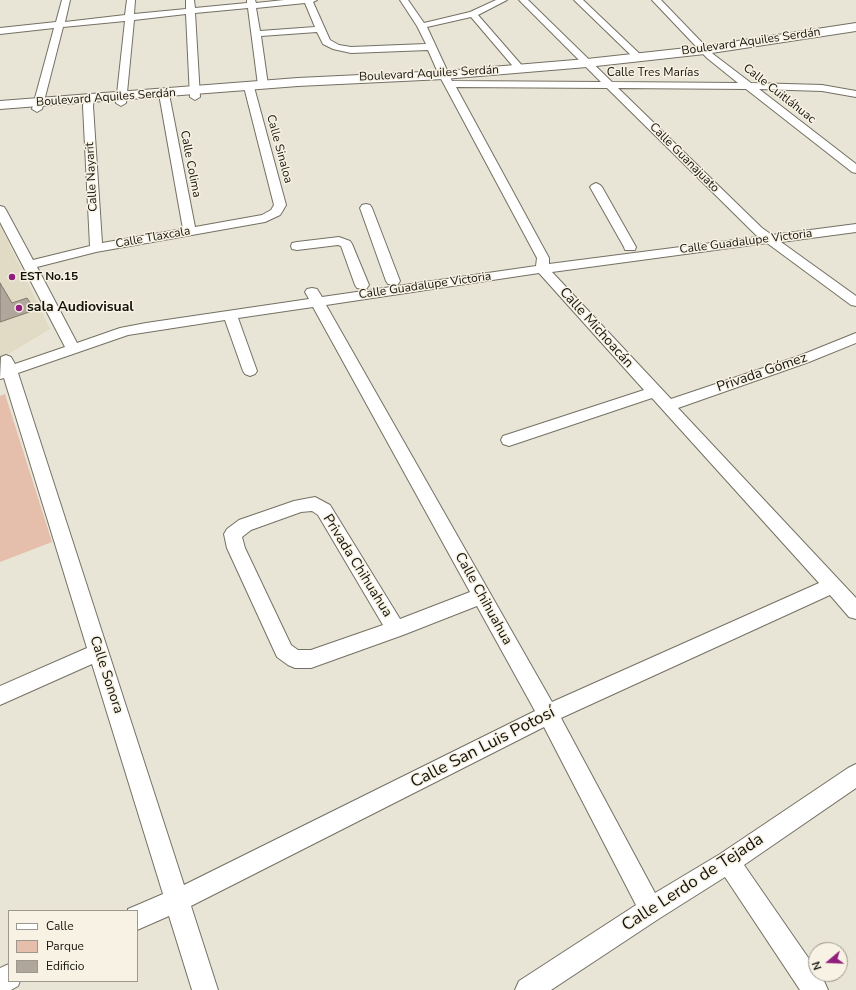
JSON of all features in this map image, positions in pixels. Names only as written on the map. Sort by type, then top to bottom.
[{"type":"street","points":[[38,106],[66,0]]},
{"type":"street","points":[[122,100],[131,0]]},
{"type":"street","points":[[190,0],[195,94]]},
{"type":"street","points":[[308,0],[326,42],[336,47],[351,50],[431,47]]},
{"type":"street","points":[[0,31],[130,18],[252,3],[313,0]]},
{"type":"street","name":"Calle Michoacán","points":[[404,0],[422,26],[446,79],[543,263],[654,392],[856,611]]},
{"type":"street","points":[[477,0],[484,9]]},
{"type":"street","points":[[422,26],[473,14],[503,0]]},
{"type":"street","name":"Calle Guanajuato","points":[[523,0],[763,235],[856,302]]},
{"type":"street","points":[[578,0],[639,58]]},
{"type":"street","name":"Calle Cuitláhuac","points":[[656,0],[707,53],[746,86],[856,170]]},
{"type":"street","points":[[252,3],[263,85]]},
{"type":"street","points":[[473,14],[520,69]]},
{"type":"street","name":"Boulevard Aquiles Serdán","points":[[250,90],[263,85],[446,79],[520,69],[589,65],[639,58],[707,53],[856,28]]},
{"type":"street","points":[[256,34],[321,29]]},
{"type":"street","name":"Boulevard Aquiles Serdán","points":[[0,112],[38,106],[195,94],[446,79],[707,53],[856,35]]},
{"type":"street","name":"Calle Tres Marías","points":[[446,79],[612,86],[746,86],[822,88],[856,94]]},
{"type":"street","name":"Calle Sinaloa","points":[[250,90],[280,205],[276,212]]},
{"type":"street","points":[[838,91],[856,105]]},
{"type":"street","name":"Calle Colima","points":[[164,97],[190,232]]},
{"type":"street","name":"Calle Nayarit","points":[[88,102],[96,248]]},
{"type":"street","name":"Boulevard Aquiles Serdán","points":[[0,105],[38,106]]},
{"type":"street","points":[[596,188],[630,247]]},
{"type":"street","points":[[366,208],[393,281]]},
{"type":"street","points":[[0,210],[70,344]]},
{"type":"street","name":"Calle Tlaxcala","points":[[29,265],[96,248],[265,218],[276,212]]},
{"type":"street","name":"Calle Guadalupe Victoria","points":[[70,344],[125,331],[230,314],[362,285],[763,235],[856,219]]},
{"type":"street","name":"Calle Guadalupe Victoria","points":[[4,366],[144,318],[314,296],[543,263],[630,247],[856,228]]},
{"type":"street","points":[[297,246],[339,241],[346,244],[362,285]]},
{"type":"street","name":"Calle Chihuahua","points":[[314,296],[548,715],[651,909]]},
{"type":"street","points":[[230,314],[250,371]]},
{"type":"street","name":"Privada Gómez","points":[[667,406],[804,360],[856,338]]},
{"type":"street","name":"Calle Sonora","points":[[4,366],[98,652],[205,990]]},
{"type":"street","points":[[509,440],[654,392]]},
{"type":"street","name":"Privada Chihuahua","points":[[396,629],[324,510],[315,504],[300,506],[245,525],[233,534],[236,548],[284,651],[295,659],[311,659],[396,629],[481,596]]},
{"type":"street","name":"Calle San Luis Potosí","points":[[138,918],[548,715],[832,586]]},
{"type":"street","points":[[0,696],[98,652]]},
{"type":"street","name":"Calle Lerdo de Tejada","points":[[528,990],[651,909],[728,862],[856,775]]},
{"type":"street","points":[[728,862],[815,990]]},
{"type":"shaded area","name":"EST No.15","points":[[0,225],[50,329],[0,359]]},
{"type":"green space","points":[[5,394],[52,542],[0,562],[0,396]]},
{"type":"building","name":"sala Audiovisual","points":[[0,283],[12,303],[27,298],[35,310],[0,322]]},
{"type":"place","name":"EST No.15","points":[[12,277]]},
{"type":"place","name":"sala Audiovisual","points":[[19,308]]}]
